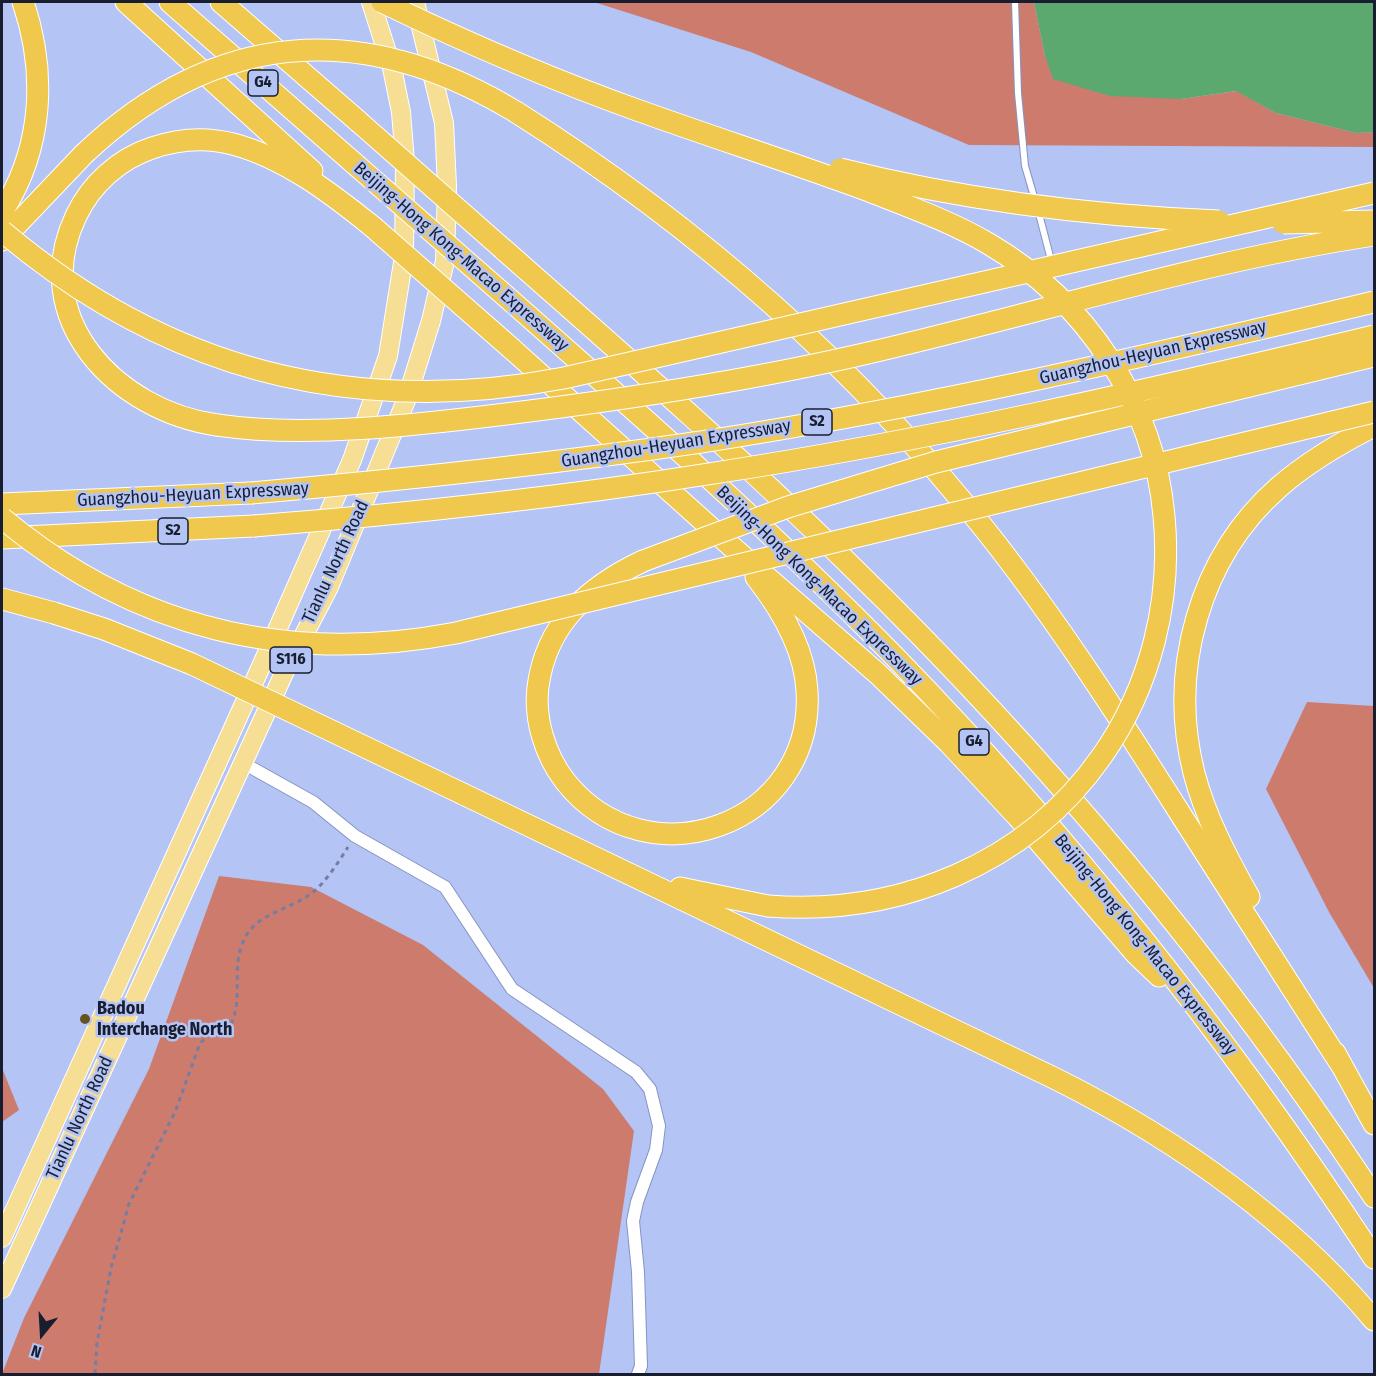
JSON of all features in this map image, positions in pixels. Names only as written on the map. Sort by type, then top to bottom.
[{"type":"highway","points":[[2,212],[27,160],[38,114],[39,91],[35,44],[23,2]]},
{"type":"highway","points":[[126,2],[344,203],[512,349],[731,546],[806,609],[949,743],[1073,879],[1136,954],[1215,1031]]},
{"type":"highway","name":"Beijing-Hong Kong-Macao Expressway","points":[[170,2],[501,292],[755,520],[896,658],[1043,819],[1215,1031],[1274,1110],[1374,1258]]},
{"type":"highway","name":"Beijing-Hong Kong-Macao Expressway","points":[[221,2],[503,249],[778,496],[858,572],[988,707],[1069,797],[1182,932],[1294,1082],[1374,1197]]},
{"type":"highway","points":[[382,2],[504,59],[638,111],[893,200],[962,229],[1013,259],[1059,297],[1097,341],[1114,366],[1140,419],[1155,465],[1163,504],[1166,553],[1164,592],[1157,631],[1143,678],[1118,731],[1102,756],[1064,801],[1020,840],[969,870],[914,892],[866,903],[827,908],[768,906],[732,900],[669,885],[592,856]]},
{"type":"highway","points":[[2,240],[84,154],[128,115],[174,85],[225,65],[279,52],[334,50],[398,60],[467,85],[516,112],[633,190],[742,278],[846,374],[941,476],[1000,549],[1069,643],[1342,1066]]},
{"type":"highway","points":[[638,111],[775,153],[915,185],[985,198],[1104,213],[1199,220],[1374,221]]},
{"type":"highway","points":[[344,203],[296,172],[253,151],[231,144],[196,140],[161,145],[128,158],[101,180],[80,208],[66,241],[62,276],[67,310],[81,343],[103,370],[146,402],[190,419],[217,425],[283,429],[452,421],[651,396],[868,353],[1186,272],[1374,235]]},
{"type":"highway","points":[[2,231],[41,265],[107,308],[160,335],[215,357],[329,386],[408,393],[447,393],[526,386],[564,378],[1374,193]]},
{"type":"highway","name":"Guangzhou-Heyuan Expressway","points":[[2,504],[90,501],[365,483],[489,471],[704,441],[1018,384],[1374,302]]},
{"type":"highway","name":"Guangzhou-Heyuan Expressway","points":[[2,538],[92,535],[368,517],[493,504],[709,474],[1047,412],[1374,336]]},
{"type":"highway","points":[[731,546],[778,609],[795,640],[805,673],[806,726],[794,759],[775,788],[741,816],[700,832],[682,834],[647,832],[614,821],[584,801],[561,775],[545,744],[540,727],[538,700],[544,657],[570,611],[596,587],[643,561],[788,507],[936,462],[1374,356]]},
{"type":"highway","points":[[2,518],[53,558],[83,577],[135,603],[179,620],[247,637],[282,642],[317,645],[387,644],[467,630],[1374,412]]},
{"type":"highway","points":[[1374,426],[1297,472],[1259,507],[1228,548],[1208,587],[1196,620],[1186,671],[1185,716],[1194,774],[1212,823],[1245,891],[1374,1124]]},
{"type":"highway","points":[[2,599],[54,613],[126,637],[192,664],[1100,1101],[1183,1151],[1246,1197],[1299,1242],[1374,1320]]},
{"type":"main road","name":"Tianlu North Road","points":[[2,1238],[352,460],[388,356],[405,256],[401,112],[392,68],[371,2]]},
{"type":"main road","name":"Tianlu North Road","points":[[2,1289],[285,671],[328,587],[407,398],[431,321],[445,261],[447,195],[444,123],[415,2]]},
{"type":"main road","points":[[300,576],[328,587]]},
{"type":"main road","points":[[263,662],[285,671]]},
{"type":"street","points":[[243,763],[313,802],[355,836],[445,887],[512,989],[636,1072],[650,1089],[659,1126],[656,1150],[637,1202],[633,1221],[638,1272],[641,1366],[638,1374]]},
{"type":"lane","points":[[1015,2],[1018,93],[1025,166],[1051,260]]},
{"type":"path","points":[[95,1374],[97,1343],[111,1268],[129,1204],[176,1110],[200,1043],[216,1030],[231,1024],[236,1015],[236,965],[245,936],[264,917],[308,896],[331,872],[355,836]]},
{"type":"shaded area","points":[[594,2],[1034,2],[1045,56],[1181,99],[1237,91],[1276,113],[1356,133],[1374,132],[1374,147],[969,145],[751,52]]},
{"type":"shaded area","points":[[1034,2],[1374,2],[1374,132],[1356,133],[1276,113],[1236,91],[1181,99],[1110,96],[1053,79],[1045,56]]},
{"type":"shaded area","points":[[1307,702],[1374,706],[1374,988],[1329,912],[1266,789]]},
{"type":"shaded area","points":[[219,876],[311,887],[423,945],[603,1089],[634,1131],[599,1374],[2,1374],[24,1318],[149,1069]]},
{"type":"shaded area","points":[[2,1068],[19,1110],[2,1122]]},
{"type":"place","name":"Badou Interchange North","points":[[85,1019]]}]
